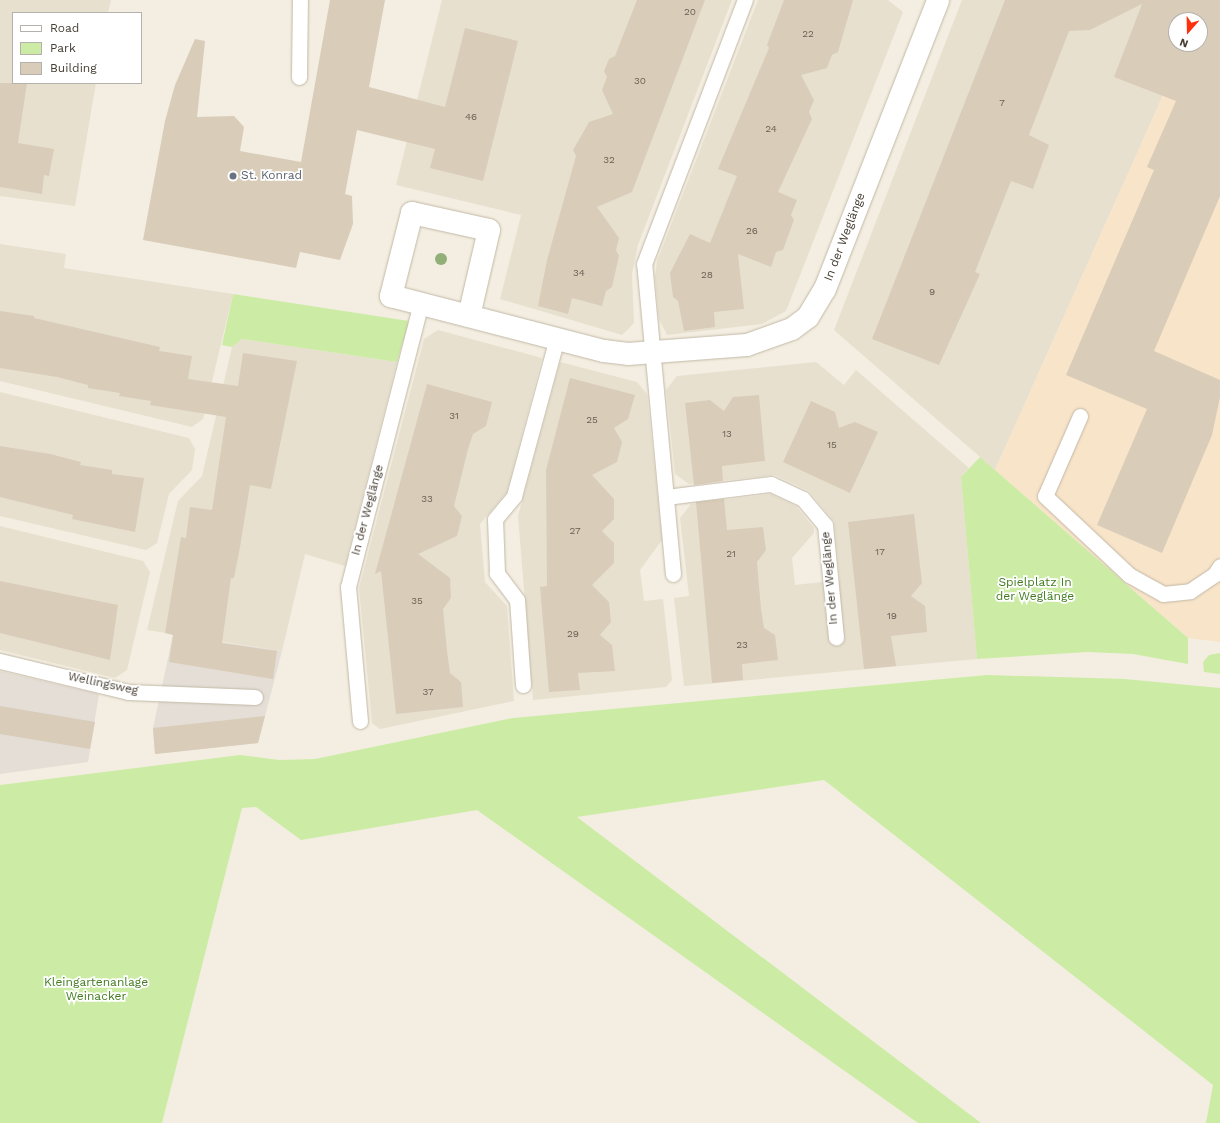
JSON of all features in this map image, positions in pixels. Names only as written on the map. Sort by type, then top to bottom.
[{"type":"street","name":"In der Weglänge","points":[[469,316],[489,230],[412,213],[391,296],[604,351],[652,353],[747,345],[786,332],[808,317],[825,289],[935,1]]},
{"type":"lane","points":[[299,77],[300,0]]},
{"type":"lane","points":[[673,574],[644,264],[745,0]]},
{"type":"lane","name":"In der Weglänge","points":[[360,721],[348,587],[421,303]]},
{"type":"lane","points":[[523,685],[517,600],[497,573],[496,519],[514,496],[557,338]]},
{"type":"lane","points":[[1080,416],[1045,496],[1129,575],[1163,594],[1190,591],[1215,574],[1220,566]]},
{"type":"lane","name":"In der Weglänge","points":[[666,496],[771,484],[803,499],[825,525],[836,637]]},
{"type":"lane","name":"Wellingsweg","points":[[0,661],[128,692],[256,697]]},
{"type":"shaded area","points":[[0,0],[111,0],[108,12],[12,12],[12,84],[96,84],[75,206],[0,196]]},
{"type":"shaded area","points":[[442,0],[732,0],[638,245],[632,274],[634,323],[622,335],[500,299],[521,215],[396,185]]},
{"type":"shaded area","points":[[758,0],[888,0],[903,12],[786,311],[762,324],[667,335],[659,319],[655,277],[657,261]]},
{"type":"shaded area","points":[[962,0],[1206,0],[1188,12],[1168,12],[1168,52],[1182,52],[995,470],[834,330]]},
{"type":"shaded area","points":[[1220,0],[1220,642],[1188,638],[995,470],[1182,52],[1208,52],[1208,12]]},
{"type":"shaded area","points":[[0,244],[66,254],[64,268],[233,294],[203,419],[192,427],[0,381]]},
{"type":"shaded area","points":[[438,330],[542,358],[507,492],[480,524],[485,582],[507,606],[514,701],[380,729],[372,723],[359,588],[424,339]]},
{"type":"shaded area","points":[[242,339],[397,362],[345,566],[305,554],[282,651],[147,630],[178,501],[202,476],[232,347]]},
{"type":"shaded area","points":[[560,362],[637,382],[647,394],[662,540],[640,570],[644,601],[663,599],[672,680],[666,687],[533,700],[518,516]]},
{"type":"shaded area","points":[[816,362],[844,385],[856,370],[969,468],[961,477],[977,659],[684,686],[674,598],[689,596],[680,518],[691,504],[771,494],[796,506],[814,528],[814,533],[792,558],[795,585],[840,580],[834,521],[809,491],[775,475],[689,484],[675,474],[666,390],[677,376]]},
{"type":"shaded area","points":[[0,392],[189,438],[195,449],[192,470],[169,494],[157,543],[146,550],[0,516]]},
{"type":"shaded area","points":[[0,526],[143,561],[150,572],[127,670],[115,678],[0,650]]},
{"type":"shaded area","points":[[173,635],[282,651],[258,743],[155,754],[153,728]]},
{"type":"shaded area","points":[[0,671],[99,694],[88,762],[0,774]]},
{"type":"green space","points":[[233,294],[409,321],[397,362],[242,339],[232,347],[222,345]]},
{"type":"green space","name":"Spielplatz In der Weglänge","points":[[980,457],[1188,638],[1188,664],[1133,654],[1087,652],[977,659],[961,477]]},
{"type":"green space","points":[[1220,653],[1220,674],[1204,672],[1203,662],[1209,655]]},
{"type":"green space","name":"Kleingartenanlage Weinacker","points":[[987,675],[1125,679],[1220,688],[1220,1123],[1206,1123],[1213,1085],[824,780],[577,817],[981,1123],[918,1123],[477,810],[301,840],[256,807],[242,808],[162,1123],[0,1123],[0,785],[240,755],[279,760],[315,759],[513,718]]},
{"type":"building","points":[[330,0],[385,0],[369,87],[445,107],[465,28],[518,41],[483,181],[430,168],[435,149],[357,130],[345,194],[352,196],[353,224],[340,260],[300,252],[296,268],[143,240],[165,121],[175,85],[195,39],[205,41],[197,117],[234,116],[244,127],[240,151],[301,162]]},
{"type":"building","points":[[637,0],[705,0],[632,192],[597,207],[619,238],[616,250],[619,256],[612,287],[606,291],[602,306],[572,298],[568,314],[538,306],[547,260],[576,156],[573,150],[589,122],[613,114],[602,90],[607,77],[604,71],[609,59],[615,56]]},
{"type":"building","points":[[784,0],[853,0],[838,52],[832,55],[827,68],[801,75],[814,100],[809,112],[812,119],[778,192],[797,200],[791,215],[794,220],[783,250],[776,252],[771,267],[738,254],[744,309],[714,312],[715,327],[684,331],[678,301],[673,297],[670,273],[690,234],[710,243],[737,176],[718,169],[769,48],[767,45]]},
{"type":"building","points":[[1005,0],[1220,0],[1220,196],[1154,351],[1220,380],[1220,397],[1212,435],[1162,553],[1097,525],[1147,409],[1066,375],[1154,170],[1147,167],[1176,101],[1114,77],[1142,4],[1090,30],[1069,31],[1029,135],[1049,145],[1033,189],[1011,181],[975,272],[980,274],[939,365],[872,339]]},
{"type":"building","points":[[0,83],[27,84],[18,143],[54,149],[49,176],[44,175],[42,194],[0,187]]},
{"type":"building","points":[[0,311],[34,316],[34,318],[160,347],[159,351],[192,356],[188,379],[238,386],[243,353],[297,361],[271,489],[250,485],[234,578],[231,578],[222,643],[277,651],[273,679],[169,662],[173,635],[165,633],[181,537],[186,538],[190,507],[212,510],[226,417],[150,405],[151,401],[119,396],[120,393],[88,388],[88,385],[57,377],[0,368]]},
{"type":"building","points":[[570,378],[635,395],[628,419],[614,428],[622,442],[617,462],[592,475],[614,499],[614,519],[602,531],[614,543],[614,563],[592,585],[609,602],[611,622],[600,635],[612,645],[615,671],[578,673],[580,690],[549,692],[540,587],[547,586],[546,470]]},
{"type":"building","points":[[427,384],[492,402],[486,426],[473,434],[468,449],[454,506],[462,516],[457,536],[418,554],[450,578],[451,598],[443,609],[447,651],[450,673],[461,682],[463,707],[396,714],[381,571],[375,574]]},
{"type":"building","points":[[759,395],[765,461],[722,466],[723,481],[694,485],[685,403],[710,400],[724,411],[733,397]]},
{"type":"building","points":[[811,401],[835,412],[839,428],[855,422],[878,432],[850,493],[783,462]]},
{"type":"building","points":[[0,446],[50,454],[81,462],[80,465],[112,470],[112,474],[144,478],[135,532],[72,519],[73,515],[0,497]]},
{"type":"building","points":[[724,499],[727,530],[763,527],[766,550],[757,562],[761,609],[764,628],[775,635],[778,660],[742,664],[743,680],[712,683],[696,502]]},
{"type":"building","points":[[914,514],[922,583],[911,596],[925,606],[927,632],[891,636],[896,666],[864,669],[848,522]]},
{"type":"building","points":[[0,581],[118,605],[110,660],[0,633]]},
{"type":"building","points":[[0,706],[95,722],[90,749],[0,734]]},
{"type":"building","points":[[265,716],[258,743],[155,754],[153,728]]},
{"type":"place","name":"St. Konrad","points":[[233,176]]}]
